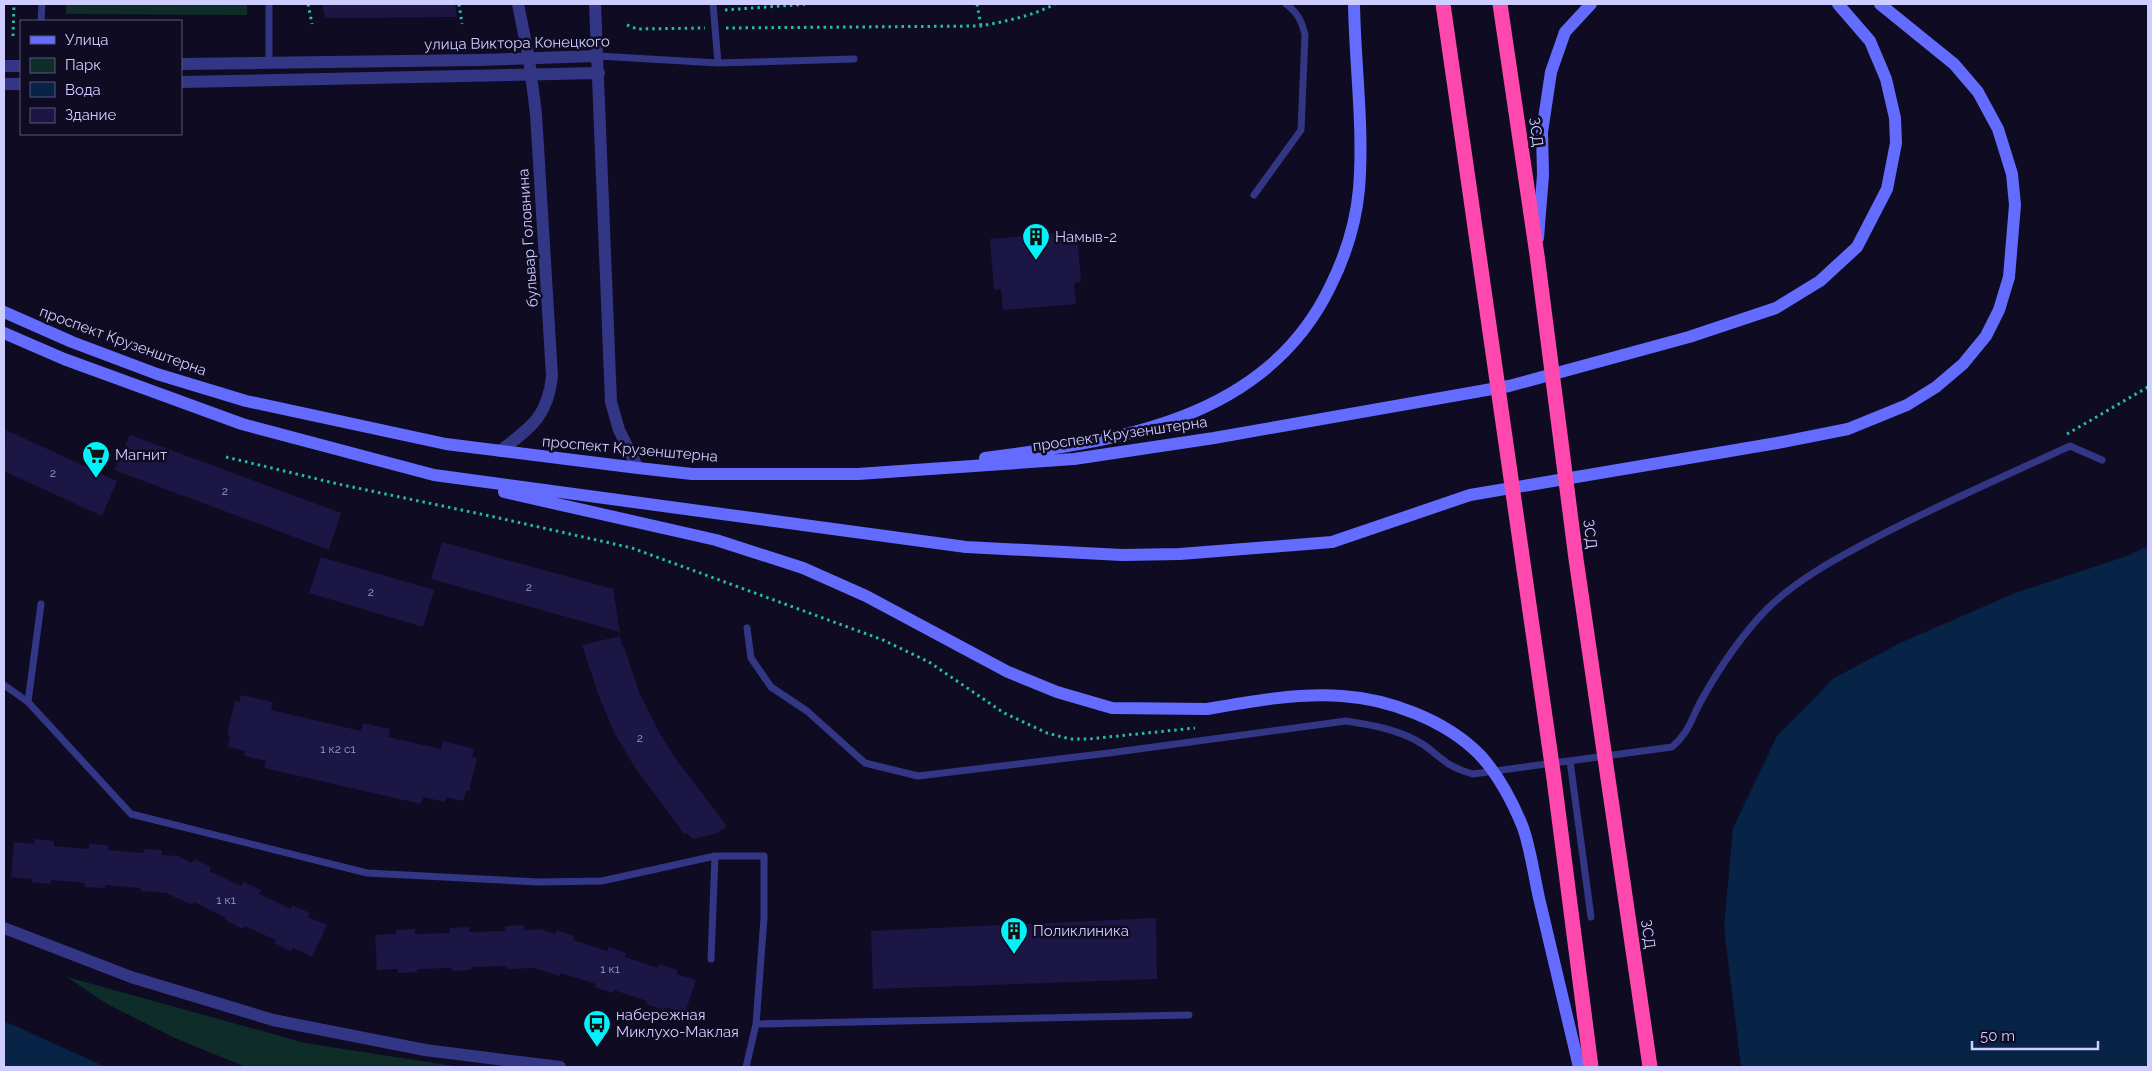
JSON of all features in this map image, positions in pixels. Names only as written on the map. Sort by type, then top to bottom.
[{"type":"highway","points":[[1443,4],[1535,642],[1591,1067]]},
{"type":"highway","name":"ЗСД","points":[[1500,4],[1536,255],[1577,569],[1650,1067]]},
{"type":"main road","points":[[858,474],[1071,447],[1173,421],[1234,393],[1263,372],[1288,348],[1318,313],[1340,266],[1350,235],[1359,190],[1360,127],[1354,4]]},
{"type":"main road","points":[[1536,255],[1543,175],[1542,132],[1551,72],[1565,32],[1591,4]]},
{"type":"main road","name":"проспект Крузенштерна","points":[[4,312],[72,342],[157,374],[246,401],[446,444],[692,474],[858,474],[1074,460],[1214,438],[1509,386],[1575,369],[1689,337],[1776,308],[1820,281],[1857,247],[1887,189],[1896,143],[1895,118],[1886,79],[1870,41],[1838,4]]},
{"type":"main road","points":[[434,475],[966,547],[1122,555],[1180,554],[1332,542],[1470,495],[1848,429],[1872,421],[1906,405],[1936,387],[1969,357],[1986,336],[1999,310],[2009,277],[2015,205],[2012,174],[1998,129],[1978,92],[1954,64],[1880,4]]},
{"type":"main road","points":[[4,334],[64,359],[242,424],[434,475],[716,540],[803,568],[866,596],[1008,672],[1056,692],[1112,708],[1207,709],[1266,699],[1304,696],[1343,696],[1385,704],[1421,715],[1452,733],[1479,754],[1501,786],[1522,826],[1579,1067]]},
{"type":"street","name":"бульвар Головнина","points":[[500,451],[530,428],[536,420],[547,404],[552,376],[532,76],[518,4]]},
{"type":"street","points":[[595,4],[611,402],[619,430],[638,468]]},
{"type":"street","name":"улица Виктора Конецкого","points":[[182,64],[529,59],[598,56]]},
{"type":"street","points":[[4,66],[20,66]]},
{"type":"street","points":[[182,82],[532,76],[599,73]]},
{"type":"street","points":[[4,84],[20,84]]},
{"type":"street","points":[[4,928],[132,977],[273,1020],[426,1050],[560,1067]]},
{"type":"lane","points":[[41,20],[42,4]]},
{"type":"lane","points":[[269,4],[269,63]]},
{"type":"lane","points":[[713,4],[718,63]]},
{"type":"lane","points":[[1254,195],[1301,130],[1305,35],[1302,23],[1295,10],[1286,4]]},
{"type":"lane","name":"улица Виктора Конецкого","points":[[598,56],[718,63],[854,59]]},
{"type":"lane","points":[[747,628],[752,658],[771,687],[807,711],[865,763],[918,776],[1118,752],[1346,721],[1402,734],[1424,745],[1444,761],[1458,769],[1473,774],[1570,762],[1672,747],[1684,736],[1701,700],[1744,634],[1767,609],[1791,588],[1857,548],[1908,521],[2070,446],[2102,460]]},
{"type":"lane","points":[[28,702],[41,604]]},
{"type":"lane","points":[[4,685],[28,702],[131,814],[367,873],[538,882],[602,881],[715,856],[764,856],[764,918],[756,1024],[746,1067]]},
{"type":"lane","points":[[1570,762],[1591,917]]},
{"type":"lane","points":[[711,958],[715,856]]},
{"type":"lane","points":[[756,1024],[1189,1015]]},
{"type":"path","points":[[14,4],[14,36]]},
{"type":"path","points":[[308,4],[312,24]]},
{"type":"path","points":[[459,4],[462,24]]},
{"type":"path","points":[[724,10],[808,4]]},
{"type":"path","points":[[977,4],[981,26]]},
{"type":"path","points":[[627,25],[637,29],[981,26],[1009,20],[1055,4]]},
{"type":"path","points":[[2065,435],[2148,387]]},
{"type":"path","points":[[226,457],[338,484],[632,548],[883,640],[929,662],[1004,712],[1047,734],[1089,740],[1197,728]]},
{"type":"green space","points":[[66,4],[247,4],[247,15],[66,14]]},
{"type":"green space","points":[[67,977],[305,1043],[460,1067],[246,1067],[177,1039],[107,1004]]},
{"type":"water","points":[[2148,546],[2148,1067],[1741,1067],[1724,927],[1733,828],[1777,736],[1834,678],[1900,643],[2015,593],[2127,556]]},
{"type":"water","points":[[4,1021],[106,1067],[4,1067]]},
{"type":"building","points":[[322,4],[455,4],[457,17],[325,18]]},
{"type":"building","name":"Намыв-2","points":[[1077,231],[1081,282],[1074,283],[1076,304],[1003,310],[1001,289],[994,290],[990,239]]},
{"type":"building","points":[[6,430],[117,481],[102,516],[4,471]]},
{"type":"building","points":[[130,435],[341,513],[329,550],[114,470]]},
{"type":"building","points":[[442,542],[613,589],[620,632],[431,579]]},
{"type":"building","points":[[321,557],[434,590],[423,627],[309,593]]},
{"type":"building","points":[[620,636],[639,692],[660,734],[675,758],[727,826],[716,834],[692,839],[687,833],[685,835],[634,766],[615,734],[600,699],[582,645]]},
{"type":"building","points":[[241,695],[273,702],[271,710],[361,731],[363,723],[390,729],[388,737],[441,749],[443,741],[474,749],[472,757],[477,758],[469,791],[466,791],[463,801],[446,797],[445,802],[423,797],[421,804],[264,768],[266,761],[244,756],[245,751],[228,747],[230,736],[227,735],[235,701],[239,702]]},
{"type":"building","points":[[35,839],[54,841],[54,846],[89,849],[89,844],[108,845],[108,850],[143,853],[144,849],[162,850],[162,855],[178,856],[192,863],[194,859],[211,867],[209,871],[241,886],[243,882],[261,890],[259,894],[291,909],[292,905],[310,913],[308,917],[327,925],[312,957],[293,948],[291,951],[274,943],[276,940],[244,926],[243,929],[194,902],[192,905],[166,893],[140,891],[141,888],[105,885],[105,888],[85,887],[85,883],[51,880],[50,884],[32,882],[32,879],[11,877],[14,842],[34,844]]},
{"type":"building","name":"Поликлиника","points":[[1156,918],[1157,979],[873,989],[871,931]]},
{"type":"building","points":[[524,925],[524,930],[540,929],[555,934],[556,930],[574,936],[573,940],[607,951],[608,947],[626,953],[625,957],[658,968],[659,964],[678,970],[676,974],[696,980],[685,1013],[665,1007],[664,1010],[646,1004],[647,1001],[614,990],[613,993],[594,987],[596,984],[561,973],[560,976],[533,968],[507,969],[507,966],[471,967],[471,970],[452,971],[451,968],[417,969],[417,972],[398,973],[398,969],[377,970],[375,935],[396,934],[396,930],[415,929],[415,934],[450,933],[450,928],[469,927],[469,932],[505,931],[505,926]]},
{"type":"place","name":"Намыв-2","points":[[1036,261]]},
{"type":"place","name":"Магнит","points":[[96,479]]},
{"type":"place","name":"Поликлиника","points":[[1014,955]]},
{"type":"place","name":"набережная Миклухо-Маклая","points":[[597,1048]]}]
